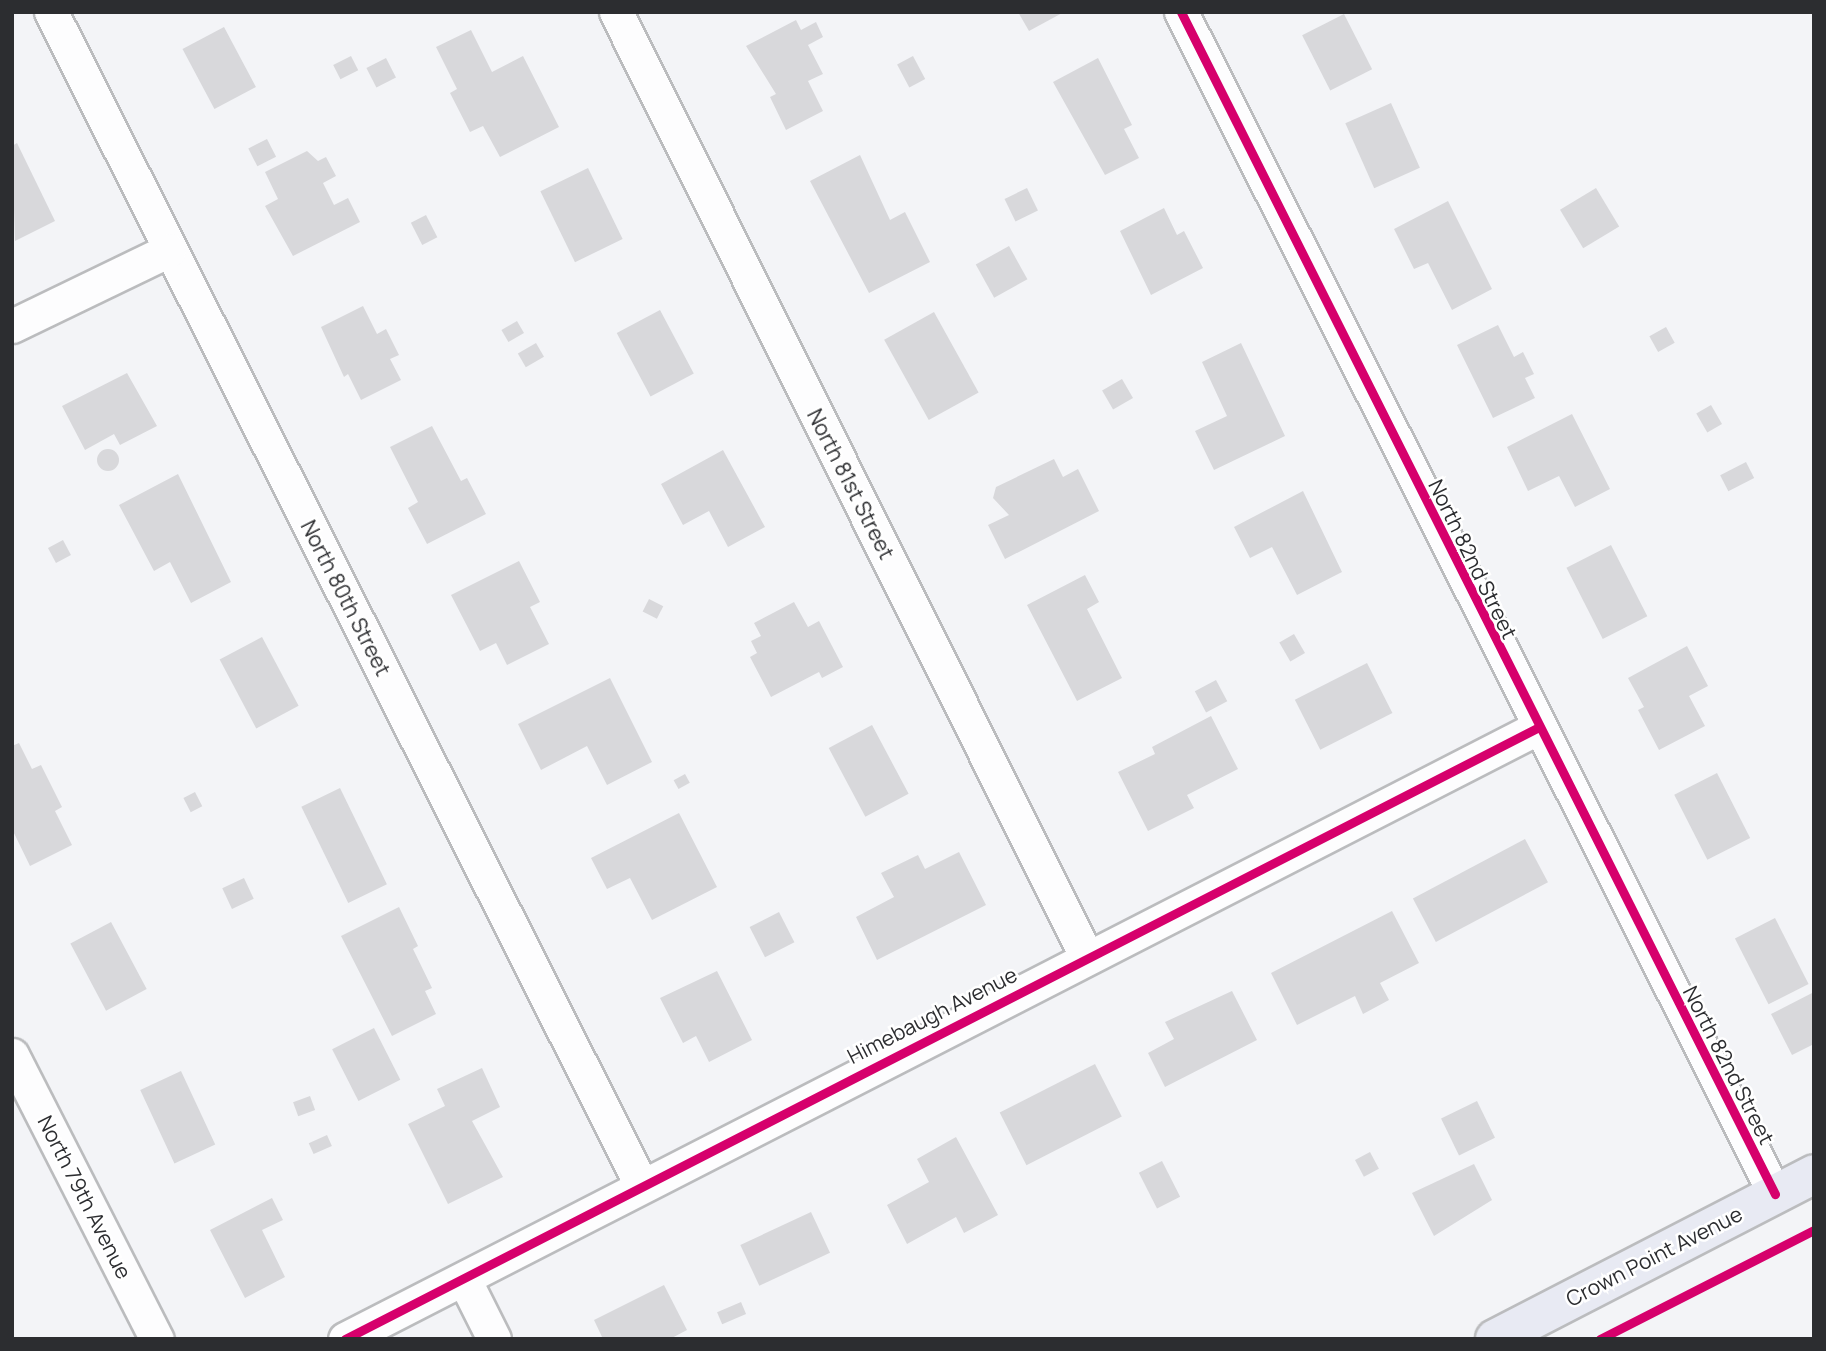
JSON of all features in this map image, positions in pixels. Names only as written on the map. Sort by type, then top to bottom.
[{"type":"main road","name":"Crown Point Avenue","points":[[1495,1339],[1814,1174]]},
{"type":"street","name":"North 80th Street","points":[[51,12],[641,1184]]},
{"type":"street","name":"North 81st Street","points":[[615,12],[1086,956]]},
{"type":"street","name":"North 82nd Street","points":[[1181,12],[1537,728],[1775,1194]]},
{"type":"street","points":[[12,326],[169,250]]},
{"type":"street","name":"Himebaugh Avenue","points":[[345,1339],[641,1184],[1537,728]]},
{"type":"street","name":"North 79th Avenue","points":[[12,1055],[158,1339]]},
{"type":"street","points":[[464,1279],[495,1339]]},
{"type":"building","points":[[1018,12],[1064,12],[1029,31]]},
{"type":"building","points":[[1344,14],[1372,69],[1330,91],[1302,35]]},
{"type":"building","points":[[796,20],[801,30],[816,22],[823,37],[808,45],[823,74],[808,81],[823,111],[786,130],[770,97],[776,94],[746,46]]},
{"type":"building","points":[[224,27],[256,87],[214,109],[183,49]]},
{"type":"building","points":[[471,30],[492,72],[523,56],[559,127],[500,157],[483,126],[470,132],[450,93],[457,89],[436,47]]},
{"type":"building","points":[[351,56],[358,70],[340,79],[333,65]]},
{"type":"building","points":[[913,56],[925,79],[909,87],[897,64]]},
{"type":"building","points":[[386,58],[396,78],[376,88],[366,68]]},
{"type":"building","points":[[1098,58],[1132,125],[1124,129],[1139,158],[1105,175],[1053,82]]},
{"type":"building","points":[[1391,103],[1420,168],[1374,188],[1345,123]]},
{"type":"building","points":[[267,139],[276,157],[257,166],[248,149]]},
{"type":"building","points":[[17,143],[55,221],[15,241],[12,146]]},
{"type":"building","points":[[307,151],[318,161],[326,157],[336,176],[323,183],[334,205],[348,198],[360,222],[293,256],[265,206],[278,199],[265,172]]},
{"type":"building","points":[[860,155],[890,220],[905,212],[930,262],[869,293],[810,181]]},
{"type":"building","points":[[588,168],[623,239],[575,262],[540,191]]},
{"type":"building","points":[[1027,188],[1038,210],[1015,221],[1005,199]]},
{"type":"building","points":[[1596,188],[1619,227],[1583,248],[1560,210]]},
{"type":"building","points":[[1448,201],[1492,289],[1452,310],[1428,263],[1414,269],[1394,229]]},
{"type":"building","points":[[1164,208],[1177,235],[1184,231],[1203,268],[1151,295],[1120,231]]},
{"type":"building","points":[[426,215],[437,237],[422,245],[411,223]]},
{"type":"building","points":[[1009,246],[1027,279],[994,298],[976,264]]},
{"type":"building","points":[[363,306],[377,334],[386,329],[399,355],[390,359],[401,380],[361,400],[348,374],[344,377],[321,327]]},
{"type":"building","points":[[660,310],[694,374],[651,397],[617,333]]},
{"type":"building","points":[[934,312],[979,392],[929,420],[884,340]]},
{"type":"building","points":[[517,321],[524,333],[508,342],[501,330]]},
{"type":"building","points":[[1498,325],[1514,357],[1523,352],[1534,374],[1525,378],[1535,398],[1493,418],[1457,345]]},
{"type":"building","points":[[1666,327],[1675,343],[1658,352],[1649,336]]},
{"type":"building","points":[[536,343],[544,357],[526,367],[518,354]]},
{"type":"building","points":[[1241,343],[1285,436],[1214,470],[1195,431],[1227,416],[1202,362]]},
{"type":"building","points":[[127,373],[157,426],[120,445],[114,434],[85,450],[62,406]]},
{"type":"building","points":[[1122,379],[1133,398],[1113,410],[1102,390]]},
{"type":"building","points":[[1711,405],[1722,424],[1707,433],[1696,414]]},
{"type":"building","points":[[1572,414],[1610,489],[1575,507],[1559,476],[1528,491],[1507,447]]},
{"type":"building","points":[[432,426],[461,481],[467,478],[486,514],[427,544],[408,508],[418,502],[390,447]]},
{"type":"building","points":[[108,449],[116,452],[119,460],[116,468],[108,471],[100,468],[97,460],[100,452]]},
{"type":"building","points":[[723,450],[765,527],[728,547],[709,511],[683,525],[661,484]]},
{"type":"building","points":[[1054,459],[1063,477],[1078,469],[1099,511],[1005,559],[988,525],[1009,515],[993,498],[996,487]]},
{"type":"building","points":[[1746,462],[1754,478],[1728,491],[1720,475]]},
{"type":"building","points":[[178,474],[231,582],[191,603],[170,562],[154,571],[119,505]]},
{"type":"building","points":[[1303,491],[1342,572],[1297,595],[1272,547],[1250,558],[1234,527]]},
{"type":"building","points":[[63,540],[71,555],[56,563],[48,548]]},
{"type":"building","points":[[1611,545],[1647,616],[1603,639],[1566,568]]},
{"type":"building","points":[[519,561],[540,602],[530,607],[549,644],[507,665],[496,643],[480,651],[451,595]]},
{"type":"building","points":[[1085,575],[1099,602],[1087,609],[1122,678],[1077,701],[1027,605]]},
{"type":"building","points":[[649,599],[663,606],[657,619],[643,611]]},
{"type":"building","points":[[794,602],[808,627],[819,621],[843,667],[822,678],[819,672],[771,697],[750,657],[757,653],[751,641],[761,636],[754,623]]},
{"type":"building","points":[[1294,634],[1305,653],[1290,662],[1279,642]]},
{"type":"building","points":[[262,637],[299,706],[256,728],[220,660]]},
{"type":"building","points":[[1687,646],[1708,686],[1689,696],[1705,726],[1659,750],[1638,710],[1644,707],[1628,678]]},
{"type":"building","points":[[1367,663],[1392,713],[1320,750],[1295,700]]},
{"type":"building","points":[[610,678],[652,762],[607,785],[587,746],[541,770],[518,724]]},
{"type":"building","points":[[1216,680],[1227,701],[1206,712],[1195,691]]},
{"type":"building","points":[[1211,716],[1238,769],[1187,795],[1194,808],[1148,831],[1118,772],[1155,754],[1152,747]]},
{"type":"building","points":[[872,725],[909,794],[865,817],[829,748]]},
{"type":"building","points":[[19,743],[32,769],[41,765],[62,807],[55,811],[72,845],[30,866],[12,829],[12,746]]},
{"type":"building","points":[[1717,773],[1750,838],[1707,860],[1674,795]]},
{"type":"building","points":[[685,774],[690,783],[678,789],[674,780]]},
{"type":"building","points":[[340,788],[387,884],[348,903],[301,807]]},
{"type":"building","points":[[195,792],[202,806],[191,812],[183,798]]},
{"type":"building","points":[[679,813],[717,887],[652,920],[630,878],[607,889],[591,858]]},
{"type":"building","points":[[1525,839],[1548,882],[1436,942],[1413,899]]},
{"type":"building","points":[[959,852],[986,905],[877,960],[856,917],[894,897],[881,873],[918,855],[925,869]]},
{"type":"building","points":[[244,878],[254,899],[232,909],[222,888]]},
{"type":"building","points":[[399,907],[418,946],[413,949],[432,988],[425,991],[436,1014],[392,1036],[341,936]]},
{"type":"building","points":[[1392,911],[1419,963],[1380,983],[1389,1000],[1363,1014],[1355,996],[1297,1025],[1271,973]]},
{"type":"building","points":[[779,912],[794,942],[765,957],[750,927]]},
{"type":"building","points":[[1775,918],[1809,984],[1769,1004],[1735,938]]},
{"type":"building","points":[[111,922],[147,989],[106,1011],[70,944]]},
{"type":"building","points":[[717,971],[752,1040],[709,1062],[696,1036],[683,1043],[660,998]]},
{"type":"building","points":[[1232,991],[1257,1040],[1165,1087],[1148,1053],[1174,1039],[1165,1022]]},
{"type":"building","points":[[1814,992],[1814,1044],[1792,1055],[1771,1014]]},
{"type":"building","points":[[374,1028],[400,1080],[358,1101],[332,1049]]},
{"type":"building","points":[[1095,1064],[1122,1117],[1026,1165],[1000,1113]]},
{"type":"building","points":[[482,1068],[500,1107],[472,1121],[503,1177],[448,1204],[408,1124],[445,1106],[437,1089]]},
{"type":"building","points":[[181,1071],[215,1144],[174,1163],[140,1090]]},
{"type":"building","points":[[310,1096],[315,1110],[298,1116],[293,1102]]},
{"type":"building","points":[[1477,1101],[1495,1138],[1459,1155],[1441,1119]]},
{"type":"building","points":[[327,1135],[332,1146],[314,1154],[309,1143]]},
{"type":"building","points":[[956,1137],[998,1215],[964,1233],[956,1217],[907,1244],[887,1205],[929,1182],[917,1159]]},
{"type":"building","points":[[1370,1152],[1379,1169],[1364,1177],[1355,1160]]},
{"type":"building","points":[[1162,1161],[1180,1197],[1157,1208],[1139,1173]]},
{"type":"building","points":[[1474,1164],[1492,1200],[1434,1236],[1412,1193]]},
{"type":"building","points":[[272,1198],[283,1220],[262,1230],[285,1277],[245,1298],[210,1230]]},
{"type":"building","points":[[811,1212],[830,1253],[759,1286],[740,1245]]},
{"type":"building","points":[[664,1285],[687,1330],[670,1339],[603,1339],[594,1320]]},
{"type":"building","points":[[741,1302],[746,1314],[722,1324],[717,1312]]},
{"type":"cycle path","points":[[1181,12],[1775,1194]]},
{"type":"cycle path","points":[[345,1339],[1537,728]]},
{"type":"cycle path","points":[[1600,1339],[1814,1230]]}]
